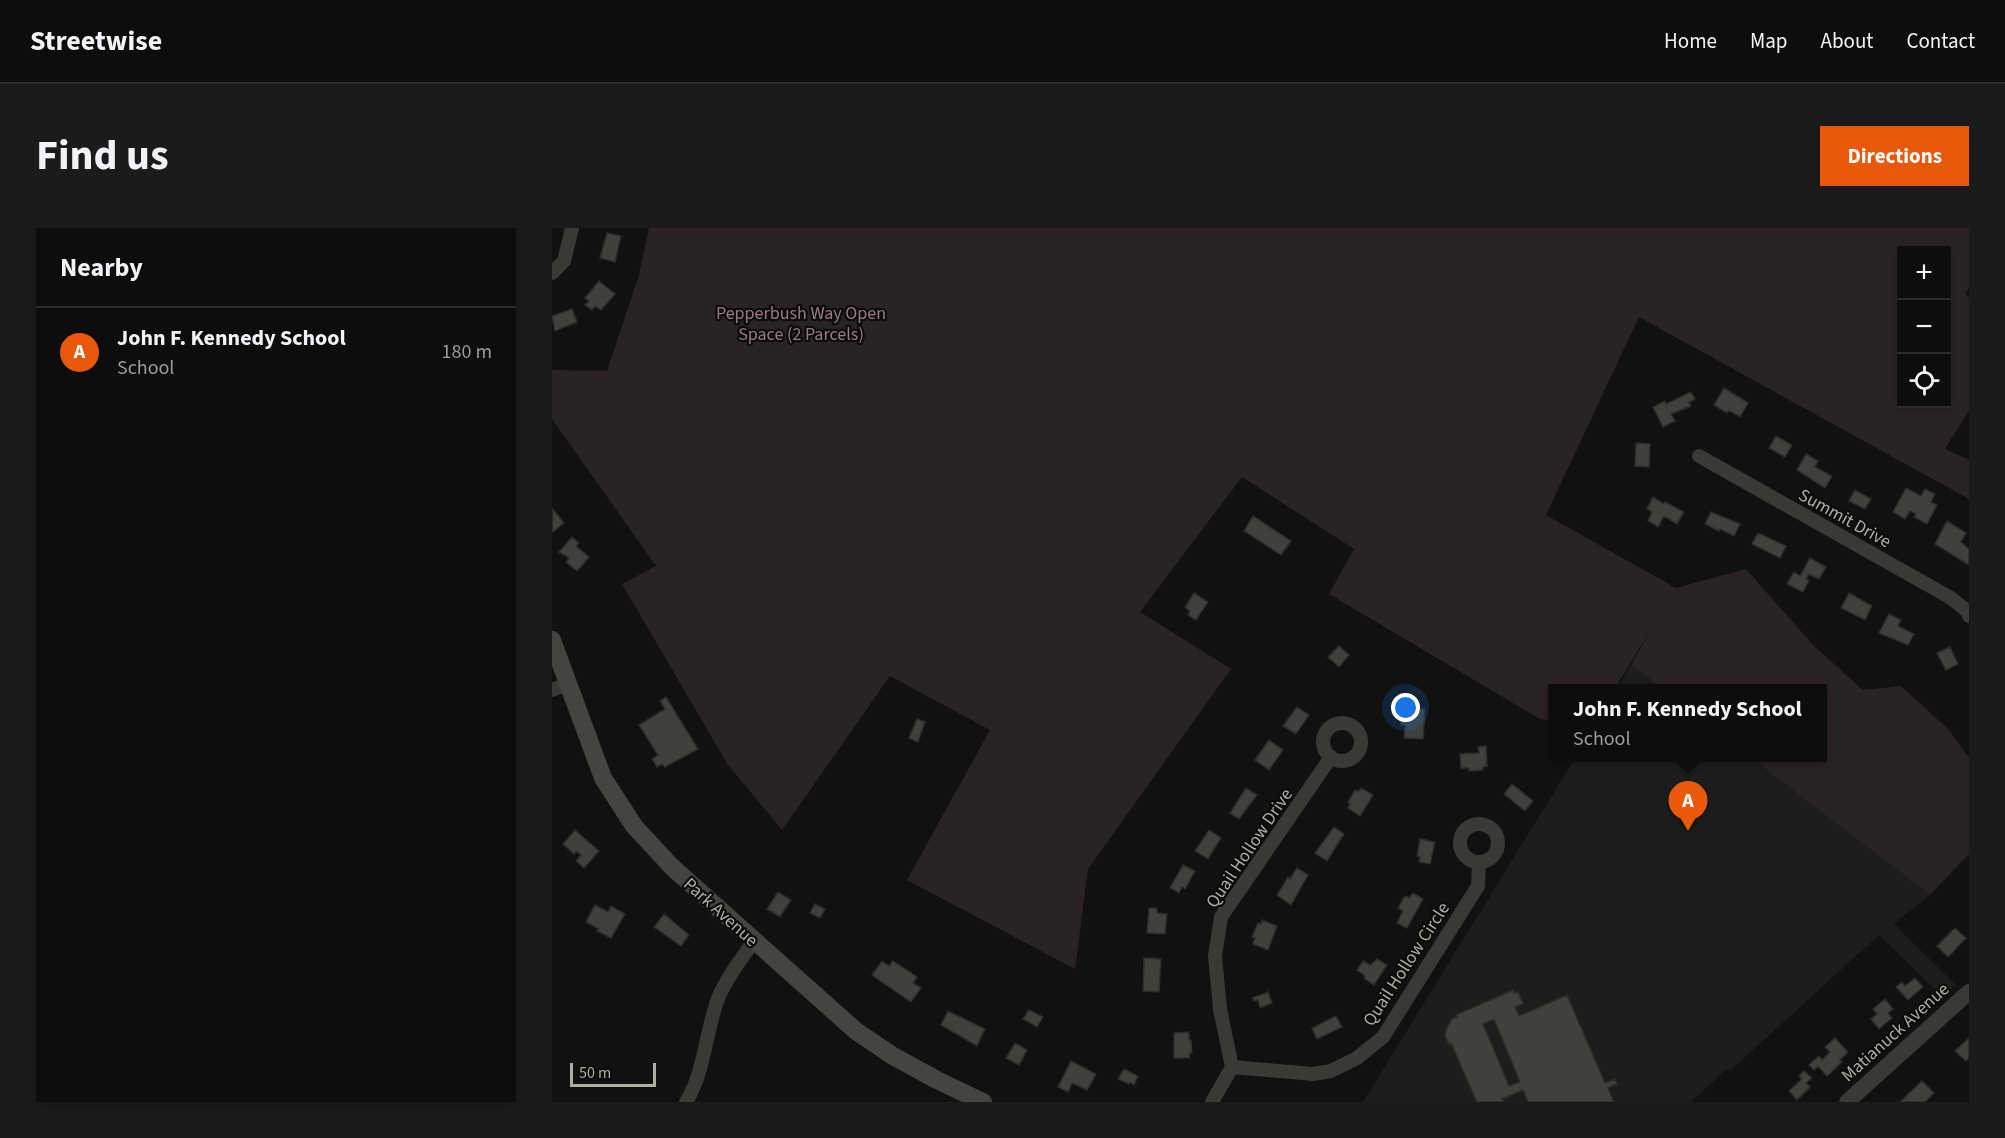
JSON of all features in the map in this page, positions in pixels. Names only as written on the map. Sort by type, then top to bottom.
[{"type":"main road","name":"Park Avenue","points":[[552,640],[560,687],[603,778],[650,845],[856,1031],[893,1056],[983,1102]]},
{"type":"street","points":[[552,273],[564,261],[572,228]]},
{"type":"street","name":"Summit Drive","points":[[1699,456],[1951,598],[1969,616]]},
{"type":"street","name":"Quail Hollow Drive","points":[[1232,1067],[1220,1009],[1215,956],[1221,917],[1331,757]]},
{"type":"street","name":"Quail Hollow Circle","points":[[1232,1067],[1313,1074],[1331,1071],[1357,1058],[1383,1037],[1478,886],[1479,862]]},
{"type":"street","points":[[686,1102],[694,1088],[719,997],[732,972],[754,941]]},
{"type":"street","name":"Matianuck Avenue","points":[[1847,1102],[1969,992]]},
{"type":"street","points":[[1212,1102],[1232,1067]]},
{"type":"shaded area","points":[[1631,665],[1657,684],[1619,684]]},
{"type":"shaded area","points":[[1573,762],[1756,762],[1930,895],[1894,924],[1956,985],[1943,997],[1879,935],[1730,1071],[1727,1069],[1691,1102],[1363,1102]]},
{"type":"green space","name":"Pepperbush Way Open Space (2 Parcels)","points":[[649,228],[1969,228],[1969,288],[1965,293],[1969,298],[1969,410],[1945,449],[1969,460],[1969,499],[1639,317],[1546,515],[1676,588],[1746,569],[1814,646],[1863,690],[1901,686],[1949,730],[1969,758],[1969,854],[1930,895],[1756,762],[1827,762],[1827,684],[1657,684],[1631,665],[1651,630],[1617,684],[1548,684],[1548,720],[1540,719],[1329,594],[1354,549],[1242,477],[1140,612],[1231,669],[1088,869],[1075,969],[907,880],[990,730],[890,676],[782,830],[728,765],[622,584],[656,566],[552,419],[552,370],[607,371],[639,275]]},
{"type":"building","points":[[607,233],[621,236],[615,262],[600,258]]},
{"type":"building","points":[[599,281],[615,294],[601,310],[595,306],[592,310],[585,305],[589,301],[585,298]]},
{"type":"building","points":[[572,309],[577,322],[555,331],[552,316]]},
{"type":"building","points":[[1724,388],[1748,403],[1740,417],[1729,410],[1727,413],[1714,405]]},
{"type":"building","points":[[1691,392],[1695,399],[1689,402],[1691,406],[1671,414],[1675,421],[1663,427],[1653,407],[1665,401],[1666,404]]},
{"type":"building","points":[[1776,436],[1792,445],[1785,457],[1769,448]]},
{"type":"building","points":[[1636,443],[1650,444],[1649,467],[1635,466]]},
{"type":"building","points":[[1806,454],[1818,461],[1815,467],[1832,476],[1825,488],[1797,470]]},
{"type":"building","points":[[1906,488],[1921,496],[1925,489],[1935,494],[1931,502],[1937,505],[1927,524],[1914,517],[1916,514],[1910,511],[1905,519],[1893,512]]},
{"type":"building","points":[[1855,490],[1871,499],[1865,509],[1849,501]]},
{"type":"building","points":[[1653,497],[1684,512],[1677,524],[1664,516],[1658,527],[1648,521],[1652,512],[1647,509]]},
{"type":"building","points":[[553,509],[564,523],[553,532],[552,531]]},
{"type":"building","points":[[1711,512],[1740,524],[1734,536],[1705,524]]},
{"type":"building","points":[[1253,516],[1291,541],[1281,555],[1244,531]]},
{"type":"building","points":[[1947,521],[1966,533],[1961,542],[1969,549],[1969,565],[1935,544]]},
{"type":"building","points":[[1758,533],[1786,546],[1780,558],[1752,544]]},
{"type":"building","points":[[572,537],[579,543],[576,546],[589,557],[577,571],[566,562],[569,558],[559,552]]},
{"type":"building","points":[[1810,558],[1826,567],[1819,579],[1809,574],[1806,579],[1809,580],[1803,592],[1787,584],[1794,572],[1800,576]]},
{"type":"building","points":[[1194,593],[1208,602],[1196,620],[1188,615],[1190,611],[1185,607]]},
{"type":"building","points":[[1849,593],[1872,606],[1865,620],[1841,608]]},
{"type":"building","points":[[1889,614],[1901,620],[1898,626],[1914,634],[1908,645],[1879,633]]},
{"type":"building","points":[[1339,646],[1349,655],[1339,667],[1328,657]]},
{"type":"building","points":[[1950,647],[1958,664],[1946,670],[1937,653]]},
{"type":"building","points":[[666,697],[698,749],[665,767],[662,764],[657,767],[652,759],[658,755],[639,725],[665,709],[660,701]]},
{"type":"building","points":[[1402,704],[1419,705],[1419,709],[1425,709],[1423,739],[1404,738],[1405,725],[1401,725]]},
{"type":"building","points":[[1297,707],[1309,715],[1296,734],[1283,726]]},
{"type":"building","points":[[917,719],[925,722],[918,742],[909,738]]},
{"type":"building","points":[[1269,740],[1283,750],[1269,770],[1255,760]]},
{"type":"building","points":[[1486,746],[1487,766],[1483,767],[1483,770],[1469,771],[1469,768],[1461,768],[1460,754],[1479,753],[1478,747]]},
{"type":"building","points":[[1512,784],[1533,801],[1525,811],[1504,794]]},
{"type":"building","points":[[1246,788],[1257,795],[1239,819],[1230,813]]},
{"type":"building","points":[[1361,788],[1373,795],[1360,816],[1348,808],[1350,804],[1348,802],[1355,790],[1358,792]]},
{"type":"building","points":[[1334,827],[1344,834],[1327,861],[1315,853]]},
{"type":"building","points":[[575,830],[599,851],[584,868],[576,861],[581,855],[576,851],[574,854],[563,844]]},
{"type":"building","points":[[1209,830],[1221,838],[1208,859],[1195,851]]},
{"type":"building","points":[[1420,839],[1435,842],[1430,864],[1419,862],[1420,857],[1417,856]]},
{"type":"building","points":[[1183,865],[1195,871],[1185,889],[1182,887],[1179,893],[1170,888]]},
{"type":"building","points":[[1297,868],[1308,875],[1291,905],[1277,895],[1288,877],[1290,879]]},
{"type":"building","points":[[778,892],[791,900],[780,917],[767,909]]},
{"type":"building","points":[[1413,893],[1423,899],[1407,928],[1397,923],[1403,911],[1398,908],[1405,896],[1409,898]]},
{"type":"building","points":[[815,904],[825,909],[820,918],[810,913]]},
{"type":"building","points":[[595,905],[608,912],[611,906],[625,914],[611,938],[586,922]]},
{"type":"building","points":[[1149,908],[1157,908],[1157,913],[1167,914],[1165,934],[1147,933]]},
{"type":"building","points":[[664,914],[689,935],[681,946],[654,927]]},
{"type":"building","points":[[1262,920],[1277,926],[1268,950],[1253,944],[1255,938],[1252,937],[1258,923],[1261,924]]},
{"type":"building","points":[[1955,928],[1966,938],[1948,957],[1937,946]]},
{"type":"building","points":[[1144,958],[1161,959],[1159,992],[1143,991]]},
{"type":"building","points":[[1377,959],[1387,965],[1374,985],[1357,970],[1363,961],[1370,965]]},
{"type":"building","points":[[882,961],[889,966],[893,961],[917,977],[913,983],[921,988],[911,1002],[872,975]]},
{"type":"building","points":[[1915,978],[1923,987],[1908,1000],[1896,987],[1902,982],[1905,986]]},
{"type":"building","points":[[1513,990],[1514,993],[1518,992],[1523,1004],[1515,1007],[1519,1016],[1567,995],[1605,1083],[1615,1079],[1617,1084],[1608,1088],[1614,1102],[1528,1102],[1523,1090],[1502,1099],[1503,1102],[1477,1102],[1451,1043],[1449,1044],[1445,1036],[1447,1027],[1452,1019],[1457,1017],[1456,1015]],"holes":[[[1494,1019],[1520,1082],[1509,1086],[1483,1024]]]},
{"type":"building","points":[[1268,992],[1272,1003],[1260,1008],[1258,1000],[1254,1001],[1252,998]]},
{"type":"building","points":[[1885,999],[1893,1009],[1888,1013],[1892,1018],[1879,1029],[1871,1019],[1877,1014],[1873,1009]]},
{"type":"building","points":[[1029,1010],[1043,1017],[1037,1027],[1023,1019]]},
{"type":"building","points":[[948,1011],[985,1029],[977,1046],[941,1025]]},
{"type":"building","points":[[1336,1016],[1342,1027],[1317,1039],[1312,1028]]},
{"type":"building","points":[[1189,1032],[1192,1053],[1189,1053],[1190,1058],[1174,1058],[1174,1033]]},
{"type":"building","points":[[1835,1038],[1848,1052],[1840,1060],[1842,1062],[1827,1076],[1818,1066],[1814,1070],[1809,1065],[1819,1056],[1822,1060],[1830,1052],[1825,1047]]},
{"type":"building","points":[[1969,1038],[1969,1058],[1966,1061],[1955,1051]]},
{"type":"building","points":[[1015,1043],[1027,1050],[1019,1065],[1006,1058]]},
{"type":"building","points":[[1071,1061],[1096,1074],[1087,1090],[1072,1083],[1068,1092],[1058,1087]]},
{"type":"building","points":[[1124,1069],[1138,1076],[1134,1085],[1118,1079]]},
{"type":"building","points":[[1804,1071],[1812,1078],[1806,1083],[1810,1087],[1797,1100],[1789,1091],[1802,1079],[1799,1076]]},
{"type":"building","points":[[1922,1081],[1934,1093],[1925,1102],[1900,1102]]},
{"type":"place","name":"John F. Kennedy School","points":[[1688,831]]}]
